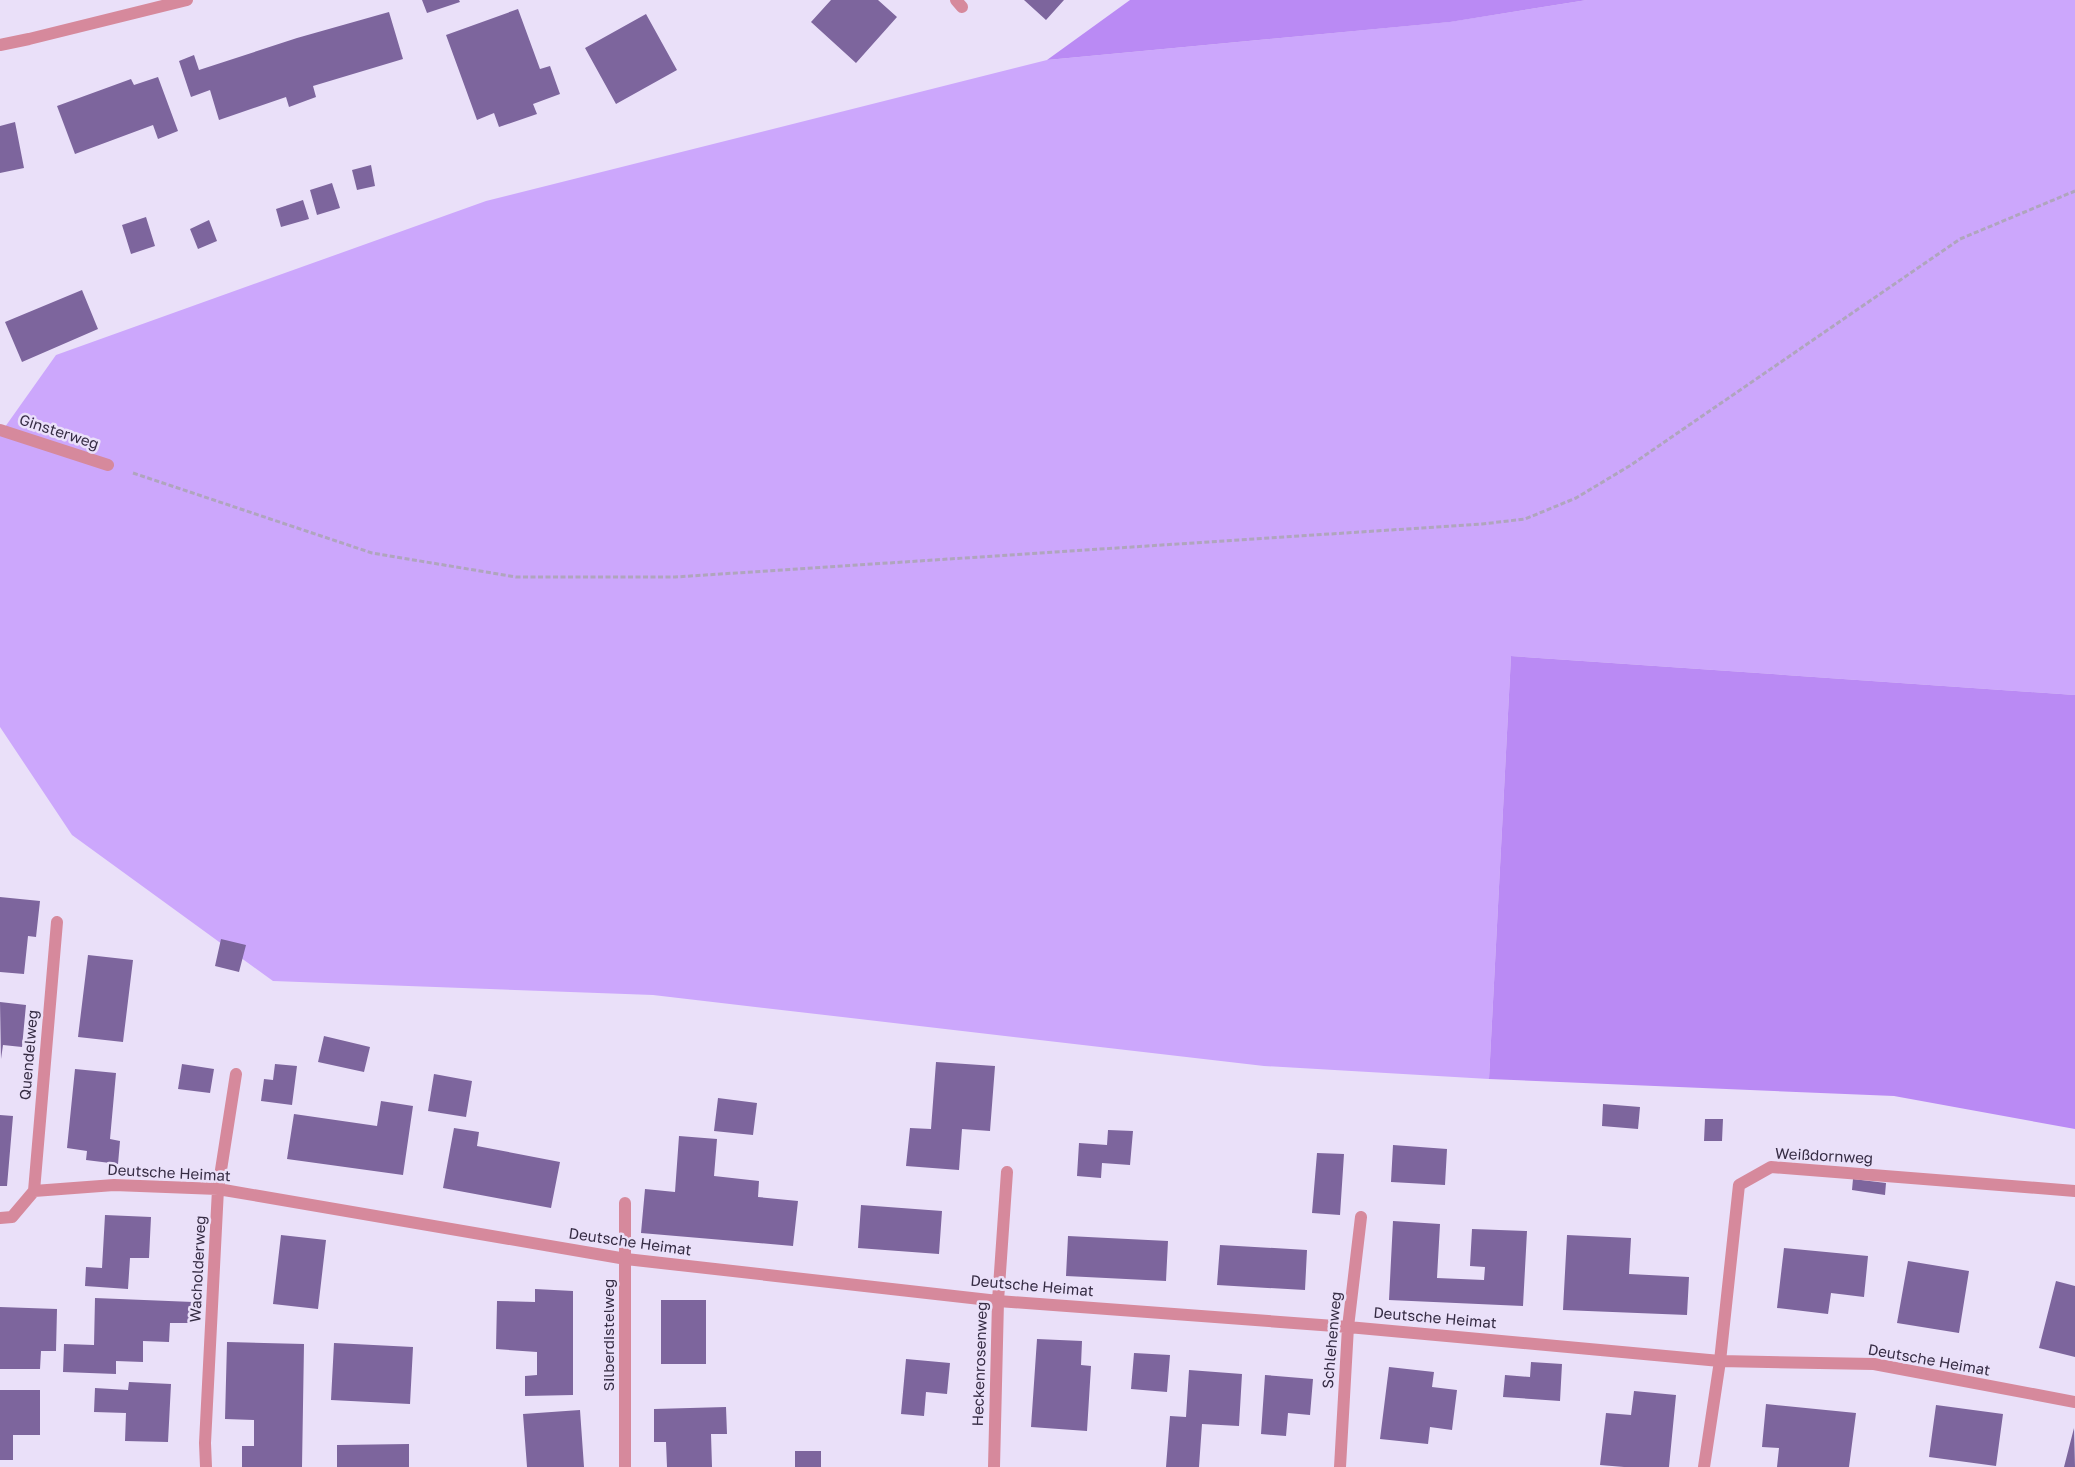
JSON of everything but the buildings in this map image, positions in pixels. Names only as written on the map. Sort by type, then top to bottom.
[{"type":"street","points":[[0,45],[187,0]]},
{"type":"street","name":"Ginsterweg","points":[[0,430],[108,465]]},
{"type":"street","name":"Quendelweg","points":[[34,1191],[57,922]]},
{"type":"street","name":"Wacholderweg","points":[[206,1467],[205,1443],[218,1189],[236,1074]]},
{"type":"street","name":"Weißdornweg","points":[[1704,1467],[1720,1361],[1739,1185],[1771,1167],[2075,1190]]},
{"type":"street","name":"Heckenrosenweg","points":[[994,1467],[998,1301],[1007,1172]]},
{"type":"street","name":"Deutsche Heimat","points":[[34,1191],[114,1185],[218,1189],[626,1260],[998,1301],[1348,1327],[1720,1361],[1874,1364],[2075,1402]]},
{"type":"street","points":[[0,1218],[12,1216],[34,1191]]},
{"type":"street","name":"Silberdistelweg","points":[[625,1203],[625,1467]]},
{"type":"street","name":"Schlehenweg","points":[[1340,1467],[1348,1327],[1361,1217]]},
{"type":"path","points":[[108,465],[372,553],[516,577],[675,577],[1482,524],[1525,518],[1576,498],[1632,465],[1960,239],[2075,191]]},
{"type":"shaded area","points":[[1130,0],[1587,0],[1450,22],[1047,60]]},
{"type":"shaded area","points":[[1587,0],[2075,0],[2075,695],[1511,656],[1489,1079],[1264,1066],[653,995],[273,981],[72,835],[0,727],[0,434],[56,355],[486,201],[1047,60],[1449,22]]},
{"type":"shaded area","points":[[1511,656],[2075,695],[2075,1129],[1894,1096],[1489,1079]]}]
